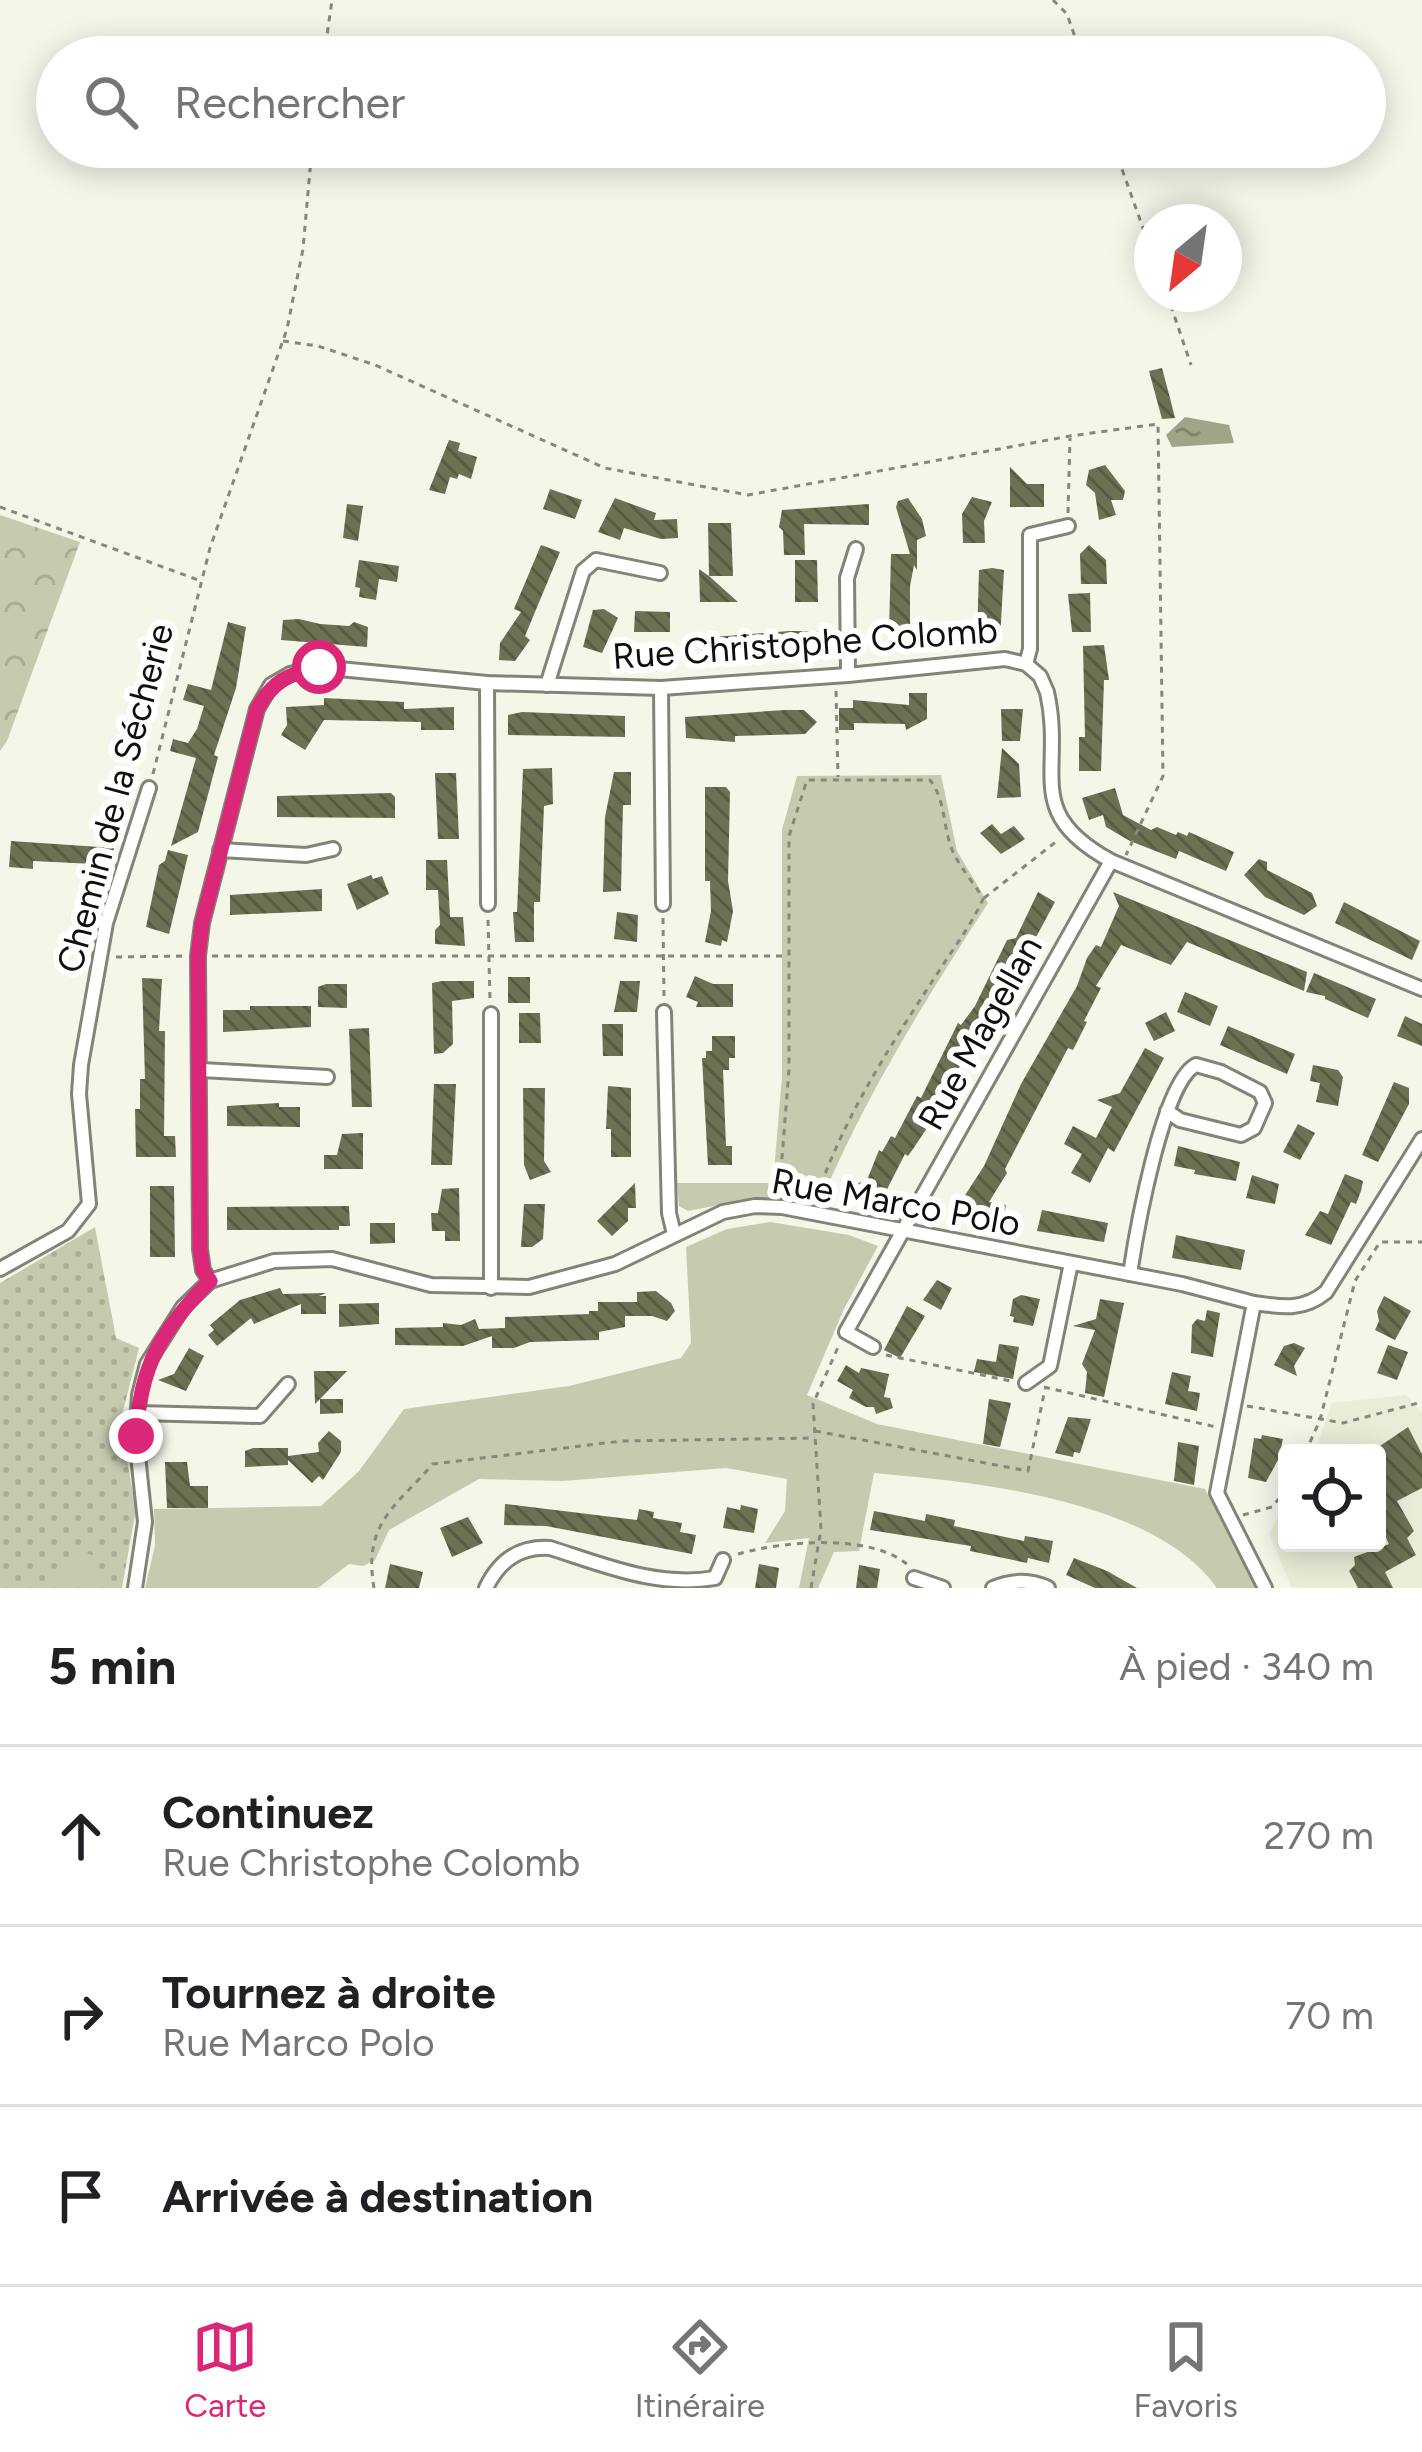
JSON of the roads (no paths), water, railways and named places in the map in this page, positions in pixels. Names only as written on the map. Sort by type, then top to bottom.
[{"type":"street","points":[[1026,664],[1030,535],[1068,526]]},
{"type":"street","points":[[842,676],[847,578],[856,549]]},
{"type":"street","points":[[547,686],[547,674],[583,572],[596,560],[660,574]]},
{"type":"street","name":"Rue Christophe Colomb","points":[[210,1281],[200,1249],[198,956],[257,709],[271,685],[290,674],[319,667],[487,683],[661,688],[1005,659],[1026,664],[1040,676],[1050,705],[1055,811],[1080,844],[1422,989]]},
{"type":"street","points":[[487,683],[488,904]]},
{"type":"street","points":[[661,688],[663,904]]},
{"type":"street","name":"Chemin de la Sécherie","points":[[0,1269],[68,1232],[88,1204],[80,1094],[100,957],[126,850],[149,788]]},
{"type":"street","points":[[220,850],[306,855],[333,849]]},
{"type":"street","name":"Rue Magellan","points":[[873,1347],[846,1333],[1116,863]]},
{"type":"street","points":[[664,1012],[669,1213],[674,1234]]},
{"type":"street","points":[[491,1014],[491,1288]]},
{"type":"street","points":[[1130,1274],[1157,1138],[1167,1111],[1186,1070],[1196,1065],[1221,1072],[1260,1092],[1265,1103],[1254,1128],[1241,1135],[1180,1120],[1167,1111]]},
{"type":"street","points":[[200,1070],[327,1077]]},
{"type":"street","points":[[1265,1588],[1216,1493],[1254,1303],[1295,1308],[1312,1304],[1326,1292],[1422,1139]]},
{"type":"street","name":"Rue Marco Polo","points":[[210,1281],[302,1257],[332,1258],[430,1285],[529,1287],[615,1264],[722,1212],[754,1206],[782,1207],[1130,1274],[1254,1303]]},
{"type":"street","points":[[1026,1383],[1050,1366],[1071,1263]]},
{"type":"street","points":[[135,1586],[145,1522],[137,1413],[147,1364],[183,1307],[210,1281]]},
{"type":"street","points":[[137,1413],[260,1416],[288,1384]]},
{"type":"street","points":[[486,1588],[506,1558],[532,1547],[550,1548],[657,1581],[689,1583],[715,1578],[723,1560]]},
{"type":"street","points":[[914,1578],[943,1588]]},
{"type":"street","points":[[993,1588],[1035,1581],[1048,1588]]},
{"type":"water","points":[[1185,417],[1229,425],[1234,443],[1172,447],[1166,435]]}]
